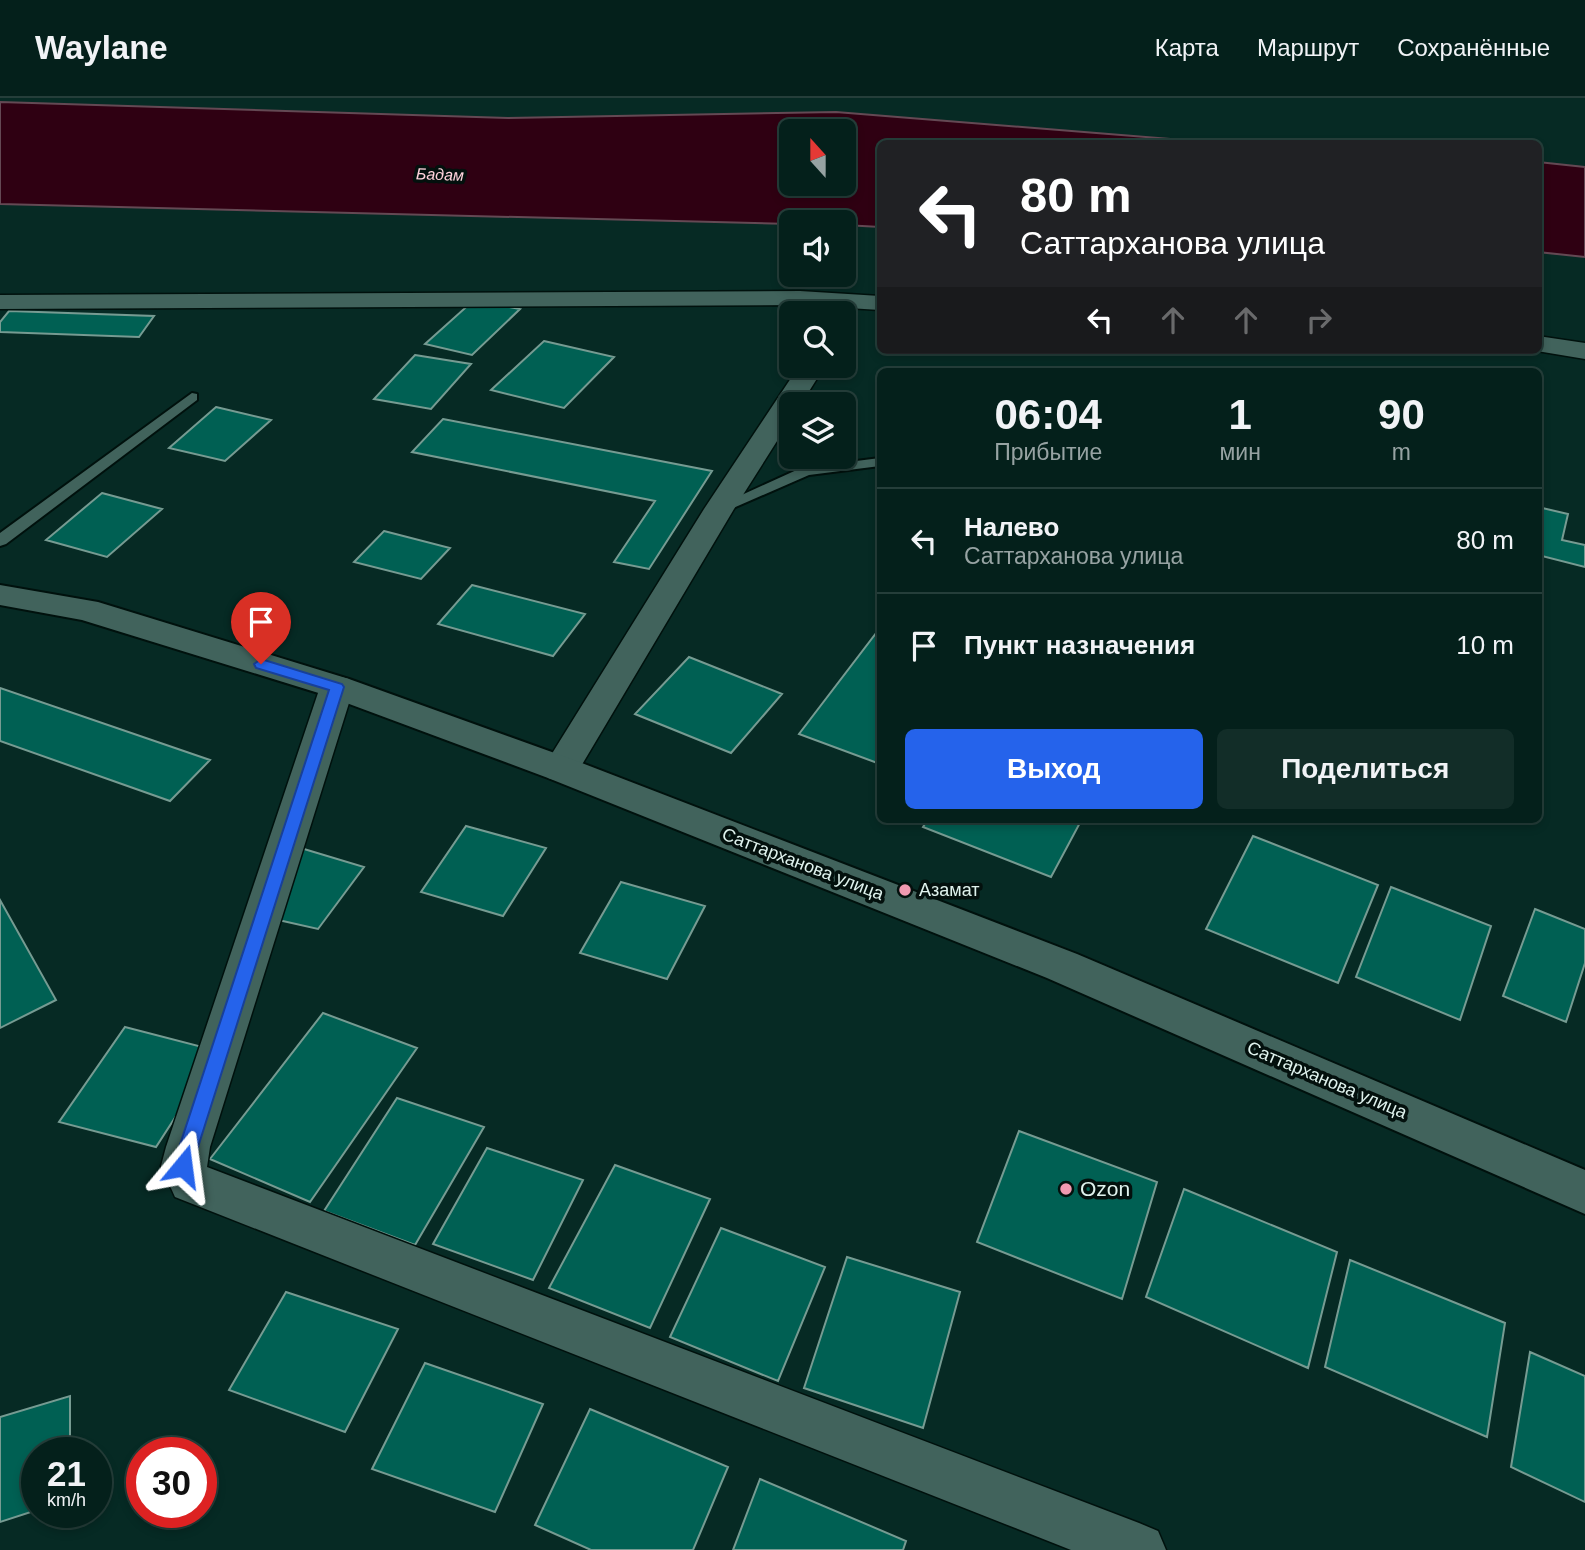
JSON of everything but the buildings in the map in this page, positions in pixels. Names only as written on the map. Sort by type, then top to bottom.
[{"type":"street","points":[[0,302],[800,298],[812,301]]},
{"type":"street","points":[[856,308],[877,304]]},
{"type":"street","points":[[1542,345],[1585,351]]},
{"type":"street","points":[[561,769],[719,509],[804,378]]},
{"type":"street","name":"Саттарханова улица","points":[[0,595],[86,610],[337,687],[561,769],[1062,966],[1585,1192]]},
{"type":"street","points":[[337,687],[188,1147],[183,1166],[191,1182],[1139,1550]]},
{"type":"lane","points":[[0,541],[192,397]]},
{"type":"lane","points":[[719,509],[806,471],[877,462]]},
{"type":"water","name":"Бадам","points":[[0,102],[508,118],[836,112],[1183,140],[877,140],[877,227],[856,226],[856,210],[779,210],[779,224],[0,204]]},
{"type":"water","points":[[1542,162],[1585,167],[1585,257],[1542,252]]},
{"type":"place","name":"Азамат","points":[[905,890]]},
{"type":"place","name":"Ozon","points":[[1066,1189]]},
{"type":"route","points":[[183,1166],[337,687],[261,664]]}]
